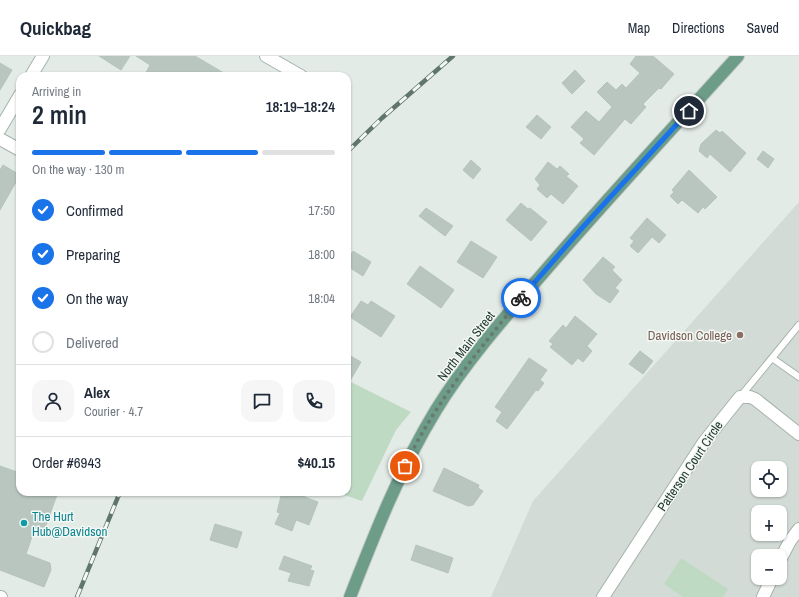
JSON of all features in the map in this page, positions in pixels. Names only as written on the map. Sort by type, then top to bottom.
[{"type":"main road","name":"North Main Street","points":[[350,597],[388,502],[411,454],[452,385],[521,299],[582,228],[738,56]]},
{"type":"street","points":[[33,72],[43,56]]},
{"type":"street","points":[[266,56],[294,72]]},
{"type":"street","points":[[0,129],[16,102]]},
{"type":"street","points":[[0,139],[16,148]]},
{"type":"street","points":[[740,397],[750,397],[755,400],[799,434]]},
{"type":"street","name":"Patterson Court Circle","points":[[603,597],[704,442],[740,397]]},
{"type":"street","points":[[786,549],[799,530]]},
{"type":"street","points":[[763,597],[769,585]]},
{"type":"lane","points":[[740,397],[799,325]]},
{"type":"lane","points":[[772,358],[799,377]]},
{"type":"shaded area","name":"Davidson College","points":[[799,202],[799,597],[491,597],[533,501]]},
{"type":"green space","points":[[351,382],[411,412],[396,430],[362,501],[347,496],[351,496]]},
{"type":"green space","points":[[681,558],[728,589],[723,597],[683,597],[664,584]]},
{"type":"building","points":[[99,56],[130,56],[121,70]]},
{"type":"building","points":[[136,56],[195,56],[222,72],[146,72],[150,65]]},
{"type":"building","points":[[636,56],[653,56],[674,74],[661,89],[659,88],[643,104],[646,107],[631,124],[625,119],[594,155],[580,143],[584,139],[571,127],[586,111],[599,122],[612,107],[597,92],[607,82],[616,90],[622,84],[626,88],[640,73],[630,64]]},
{"type":"building","points":[[0,63],[12,70],[0,90]]},
{"type":"building","points":[[575,70],[585,81],[572,94],[562,83]]},
{"type":"building","points":[[537,115],[551,127],[541,139],[526,127]]},
{"type":"building","points":[[716,130],[720,133],[722,131],[746,153],[730,172],[710,154],[707,158],[699,151],[701,144]]},
{"type":"building","points":[[763,151],[774,159],[768,168],[757,159]]},
{"type":"building","points":[[471,160],[481,169],[473,179],[463,170]]},
{"type":"building","points":[[548,162],[557,169],[560,166],[569,174],[566,176],[578,186],[563,204],[551,194],[547,198],[537,189],[540,185],[535,179]]},
{"type":"building","points":[[3,165],[16,173],[16,182],[0,210],[0,170]]},
{"type":"building","points":[[689,170],[717,197],[705,209],[703,207],[698,213],[682,200],[678,204],[670,196],[674,192],[672,190]]},
{"type":"building","points":[[521,203],[528,209],[530,208],[547,222],[531,241],[506,220]]},
{"type":"building","points":[[426,208],[453,226],[445,236],[419,216]]},
{"type":"building","points":[[647,218],[666,235],[659,243],[652,237],[638,253],[630,246],[634,241],[630,238]]},
{"type":"building","points":[[471,241],[497,257],[483,278],[457,262]]},
{"type":"building","points":[[353,251],[371,262],[363,276],[351,268],[351,254]]},
{"type":"building","points":[[603,257],[615,267],[612,270],[622,280],[615,288],[619,291],[610,303],[596,294],[583,280]]},
{"type":"building","points":[[420,266],[454,290],[441,308],[407,284]]},
{"type":"building","points":[[361,301],[368,305],[371,301],[395,316],[381,337],[351,318]]},
{"type":"building","points":[[575,316],[597,334],[587,346],[592,351],[583,362],[578,358],[572,365],[550,347],[553,344],[549,341],[563,325],[566,328]]},
{"type":"building","points":[[640,351],[653,361],[643,374],[629,364]]},
{"type":"building","points":[[351,356],[361,362],[351,379]]},
{"type":"building","points":[[529,358],[547,370],[540,380],[544,383],[538,391],[536,390],[507,429],[496,421],[502,412],[495,407]]},
{"type":"building","name":"The Hurt Hub@Davidson","points":[[0,466],[16,472],[16,496],[57,496],[44,531],[35,528],[26,554],[50,563],[51,570],[44,587],[0,570]]},
{"type":"building","points":[[444,468],[479,485],[478,488],[483,491],[473,505],[468,506],[433,491]]},
{"type":"building","points":[[281,496],[302,496],[318,502],[309,525],[296,520],[292,531],[275,524],[280,513],[277,512]]},
{"type":"building","points":[[215,524],[242,532],[237,548],[210,540]]},
{"type":"building","points":[[416,545],[453,558],[448,573],[411,560]]},
{"type":"building","points":[[284,556],[312,566],[310,570],[314,571],[309,586],[288,581],[291,573],[279,569]]},
{"type":"railway","points":[[351,148],[382,118],[453,56]]},
{"type":"railway","points":[[77,597],[118,496]]},
{"type":"way so far","points":[[405,466],[436,409],[452,385],[521,298]]},
{"type":"place","name":"Davidson College","points":[[740,335]]},
{"type":"place","name":"The Hurt Hub@Davidson","points":[[24,523]]},
{"type":"route","points":[[521,298],[582,228],[689,111]]}]
